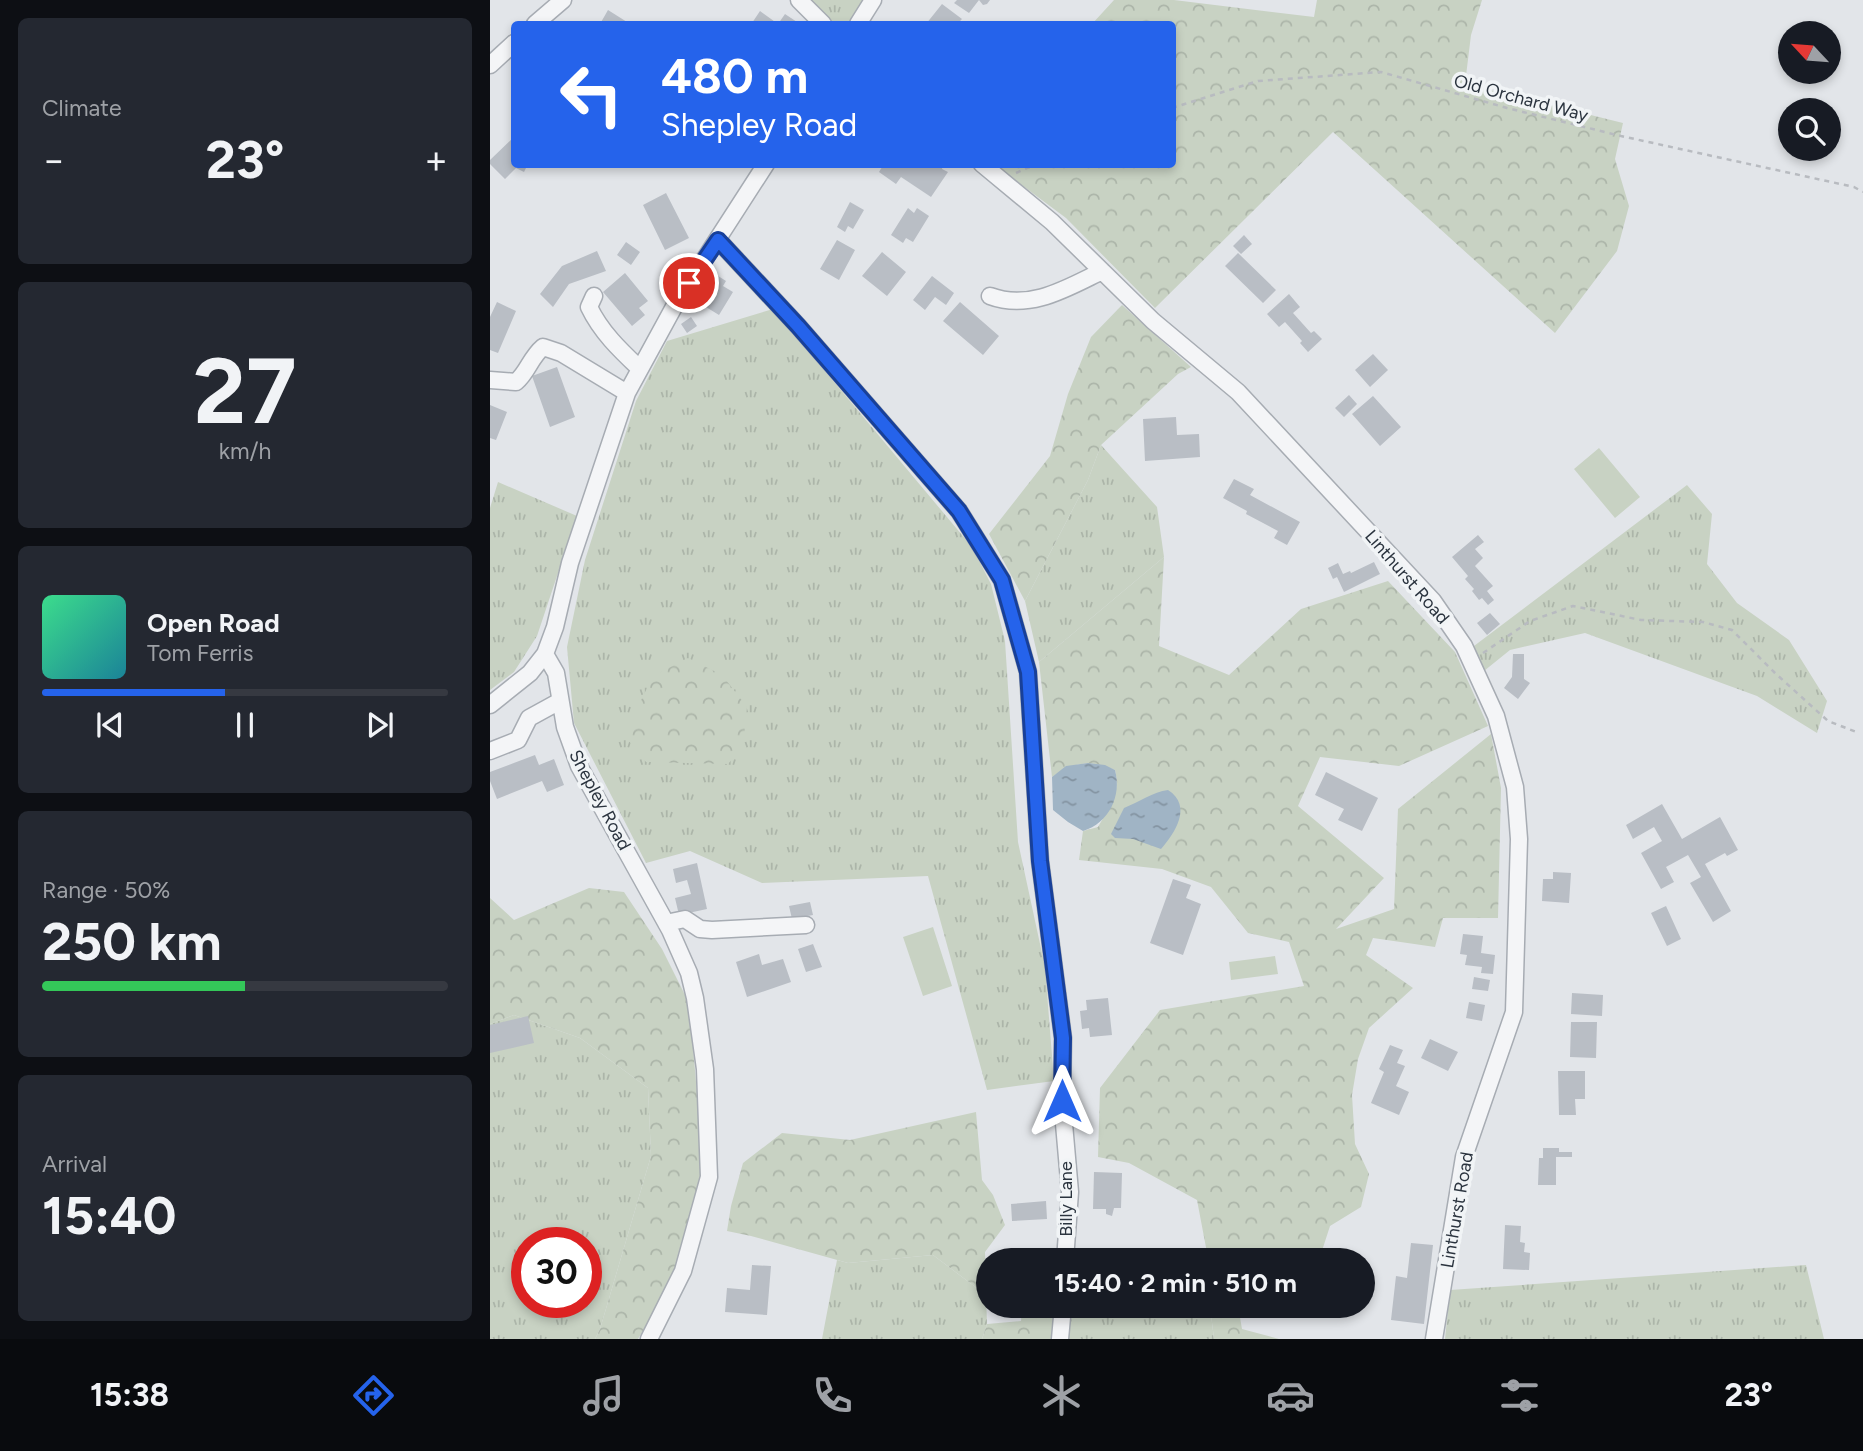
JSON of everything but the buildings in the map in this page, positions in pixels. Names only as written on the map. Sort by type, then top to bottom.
[{"type":"street","points":[[544,21],[563,0]]},
{"type":"street","points":[[799,0],[820,21]]},
{"type":"street","points":[[860,21],[873,0]]},
{"type":"street","points":[[490,65],[511,46]]},
{"type":"street","points":[[490,705],[530,673],[545,654],[555,627],[570,562],[626,394],[675,305],[763,168]]},
{"type":"street","name":"Linthurst Road","points":[[987,168],[1052,222],[1153,321],[1238,392],[1433,601],[1472,660],[1496,716],[1515,787],[1519,838],[1514,1012],[1464,1157],[1434,1339]]},
{"type":"street","name":"Billy Lane","points":[[718,240],[798,326],[959,511],[1002,580],[1028,672],[1040,861],[1063,1038],[1062,1101],[1070,1192],[1066,1248]]},
{"type":"street","points":[[990,296],[1012,301],[1052,296],[1102,271]]},
{"type":"street","points":[[594,296],[589,307],[593,316],[611,342],[639,368]]},
{"type":"street","points":[[490,380],[516,382],[533,355],[543,347],[561,353],[626,394]]},
{"type":"street","name":"Shepley Road","points":[[545,654],[556,673],[565,727],[579,766],[666,923],[689,972],[695,998],[705,1069],[709,1177],[683,1271],[649,1339]]},
{"type":"street","points":[[490,751],[518,740],[529,719],[560,701]]},
{"type":"street","points":[[666,923],[685,919],[700,929],[712,930],[806,925]]},
{"type":"street","points":[[1060,1339],[1062,1318]]},
{"type":"path","name":"Old Orchard Way","points":[[1176,107],[1258,81],[1381,72],[1507,108],[1854,187],[1863,192]]},
{"type":"path","points":[[1002,179],[1027,168]]},
{"type":"path","points":[[1472,660],[1530,621],[1573,606],[1641,620],[1703,622],[1732,630],[1828,721],[1859,733]]},
{"type":"green space","points":[[808,0],[865,0],[851,21],[827,21]]},
{"type":"green space","points":[[1114,0],[1174,0],[1314,17],[1317,0],[1482,0],[1471,35],[1465,84],[1623,123],[1615,159],[1629,206],[1617,251],[1555,333],[1333,132],[1155,308],[1066,218],[999,168],[1176,168],[1176,21],[1095,21]]},
{"type":"green space","points":[[1122,305],[1191,367],[1178,374],[1101,445],[1088,480],[1025,601],[989,534],[1050,456],[1068,394],[1091,337]]},
{"type":"green space","points":[[773,309],[972,547],[991,584],[1005,641],[1018,842],[1045,967],[1054,1081],[987,1090],[928,876],[762,883],[690,851],[646,863],[574,723],[567,647],[585,560],[636,401],[667,341]]},
{"type":"green space","points":[[1101,445],[1157,507],[1164,557],[1039,662],[1025,601],[1088,480]]},
{"type":"green space","points":[[1599,448],[1640,497],[1615,518],[1574,469]]},
{"type":"green space","points":[[498,482],[577,516],[537,636],[514,672],[490,690],[490,508]]},
{"type":"green space","points":[[1687,485],[1712,514],[1707,564],[1737,603],[1789,640],[1827,701],[1817,733],[1757,696],[1585,633],[1510,650],[1484,671],[1474,646]]},
{"type":"green space","points":[[1164,557],[1159,646],[1229,675],[1301,609],[1388,581],[1455,652],[1488,726],[1399,766],[1320,757],[1298,806],[1384,878],[1336,929],[1394,909],[1398,809],[1491,734],[1501,788],[1498,918],[1443,918],[1435,947],[1373,938],[1366,955],[1413,988],[1369,1028],[1358,1059],[1352,1095],[1355,1144],[1369,1174],[1361,1207],[1330,1226],[1323,1248],[1206,1248],[1197,1200],[1129,1163],[1098,1157],[1100,1088],[1160,1010],[1304,986],[1289,942],[1248,933],[1211,887],[1162,869],[1079,860],[1083,831],[1098,827],[1113,800],[1115,770],[1090,763],[1075,765],[1052,777],[1039,662]]},
{"type":"green space","points":[[688,658],[722,675],[747,707],[743,747],[728,764],[646,762],[624,735],[653,676]]},
{"type":"green space","points":[[589,888],[624,892],[662,949],[689,1003],[700,1127],[700,1187],[679,1269],[638,1339],[595,1339],[651,1156],[648,1088],[580,1038],[514,1015],[490,1024],[490,898],[514,920]]},
{"type":"green space","points":[[933,927],[952,986],[923,996],[903,937]]},
{"type":"green space","points":[[1275,956],[1278,974],[1231,980],[1229,962]]},
{"type":"green space","points":[[514,1015],[580,1038],[648,1088],[651,1156],[600,1329],[595,1339],[490,1339],[490,1024]]},
{"type":"green space","points":[[976,1112],[982,1180],[993,1195],[1005,1225],[988,1248],[976,1248],[976,1287],[933,1255],[848,1263],[727,1231],[743,1163],[782,1133],[850,1140]]},
{"type":"green space","points":[[933,1255],[976,1287],[976,1318],[987,1318],[982,1339],[822,1339],[837,1260],[848,1263]]},
{"type":"green space","points":[[1806,1265],[1824,1339],[1445,1339],[1450,1290]]},
{"type":"green space","points":[[1021,1318],[1056,1318],[1053,1339],[982,1339],[987,1324],[1021,1321]]},
{"type":"green space","points":[[1067,1318],[1211,1318],[1214,1339],[1066,1339]]},
{"type":"green space","points":[[1211,1318],[1240,1318],[1242,1329],[1279,1339],[1214,1339]]},
{"type":"water","points":[[1088,763],[1105,765],[1115,770],[1117,789],[1106,815],[1100,822],[1083,831],[1053,810],[1052,777],[1066,766]]},
{"type":"water","points":[[1168,790],[1179,804],[1179,820],[1161,849],[1133,839],[1115,838],[1111,834],[1124,808]]},
{"type":"route","points":[[689,283],[718,240],[798,326],[959,511],[1002,580],[1028,672],[1040,861],[1063,1038],[1062,1101]]}]
